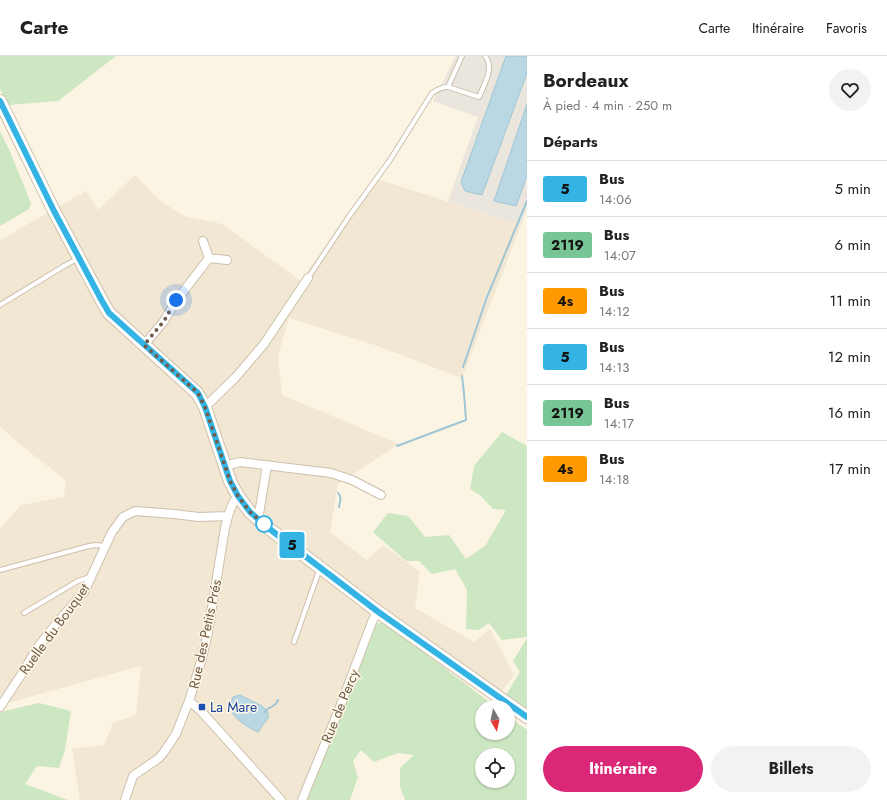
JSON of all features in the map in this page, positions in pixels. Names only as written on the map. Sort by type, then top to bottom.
[{"type":"main road","points":[[0,101],[54,211],[109,313],[198,393],[205,407],[230,481],[238,496],[250,512],[258,520],[377,611],[527,717]]},
{"type":"street","points":[[204,241],[209,258]]},
{"type":"street","points":[[209,258],[227,260]]},
{"type":"street","points":[[144,345],[164,321],[176,300],[209,258]]},
{"type":"street","points":[[205,407],[236,378],[264,344],[308,278]]},
{"type":"street","points":[[224,466],[240,462],[331,473],[352,480],[381,495]]},
{"type":"street","points":[[258,520],[267,465]]},
{"type":"street","name":"Rue des Petits Prés","points":[[125,800],[133,776],[159,758],[176,734],[189,701],[208,632],[225,528],[234,500],[238,496]]},
{"type":"street","name":"Ruelle du Bouquet","points":[[0,707],[37,648],[84,592],[112,532],[123,517],[135,511],[199,517],[228,516]]},
{"type":"street","name":"Rue de Percy","points":[[302,800],[377,611]]},
{"type":"street","points":[[189,701],[201,711],[281,800]]},
{"type":"lane","points":[[448,87],[462,56]]},
{"type":"lane","points":[[308,278],[390,160],[432,93],[444,87],[448,87],[479,97],[490,70],[488,60],[485,56]]},
{"type":"lane","points":[[0,305],[79,258]]},
{"type":"lane","points":[[0,570],[89,546],[106,546]]},
{"type":"lane","points":[[294,642],[320,567]]},
{"type":"lane","points":[[24,613],[78,581],[91,577]]},
{"type":"shaded area","points":[[456,56],[527,56],[527,208],[521,225],[448,201],[478,117],[433,101]]},
{"type":"shaded area","points":[[135,175],[159,200],[184,216],[222,224],[301,281],[374,178],[521,225],[462,378],[372,344],[289,318],[278,356],[282,395],[399,444],[338,484],[330,532],[367,560],[383,545],[420,572],[415,608],[474,642],[490,629],[514,675],[500,694],[378,610],[306,799],[308,800],[80,800],[72,749],[104,745],[113,723],[136,715],[141,666],[0,705],[0,529],[21,505],[64,497],[66,480],[0,427],[0,240],[86,191],[98,210]]},
{"type":"green space","points":[[0,56],[116,56],[58,101],[8,105],[0,89]]},
{"type":"green space","points":[[0,131],[31,203],[29,209],[0,226]]},
{"type":"green space","points":[[502,432],[527,446],[527,637],[502,640],[489,623],[479,630],[466,629],[467,590],[455,569],[432,574],[419,561],[406,561],[373,532],[388,513],[408,516],[425,537],[449,535],[466,559],[485,546],[506,510],[493,509],[481,496],[470,489],[474,466]]},
{"type":"green space","points":[[384,622],[487,700],[475,700],[475,740],[515,740],[515,721],[527,730],[527,800],[405,800],[400,787],[400,768],[414,755],[398,753],[374,762],[361,750],[353,761],[358,777],[350,800],[305,799],[375,624]]},
{"type":"green space","points":[[527,638],[527,713],[515,705],[515,700],[507,700],[504,698],[520,672],[513,661]]},
{"type":"green space","points":[[39,703],[71,711],[65,750],[59,768],[37,766],[25,784],[68,800],[0,800],[0,712]]},
{"type":"water","points":[[506,56],[527,56],[527,73],[482,195],[465,191],[461,182]]},
{"type":"water","points":[[527,104],[527,176],[516,206],[494,201]]},
{"type":"water","points":[[240,695],[262,706],[268,712],[268,718],[258,732],[237,719],[232,711],[231,705],[233,697]]},
{"type":"waterway","points":[[463,367],[487,297],[527,201]]},
{"type":"waterway","points":[[397,446],[466,420],[462,376]]},
{"type":"waterway","points":[[338,493],[340,498],[339,507]]},
{"type":"waterway","points":[[265,712],[276,704],[278,700]]},
{"type":"bus line","name":"5","points":[[0,101],[54,211],[109,313],[198,393],[205,407],[230,481],[238,496],[250,512],[258,520],[377,611],[527,717]]},
{"type":"place","name":"La Mare","points":[[202,707]]},
{"type":"route","points":[[176,300],[164,321],[144,345],[198,393],[205,407],[230,481],[238,496],[250,512],[264,524]]}]
